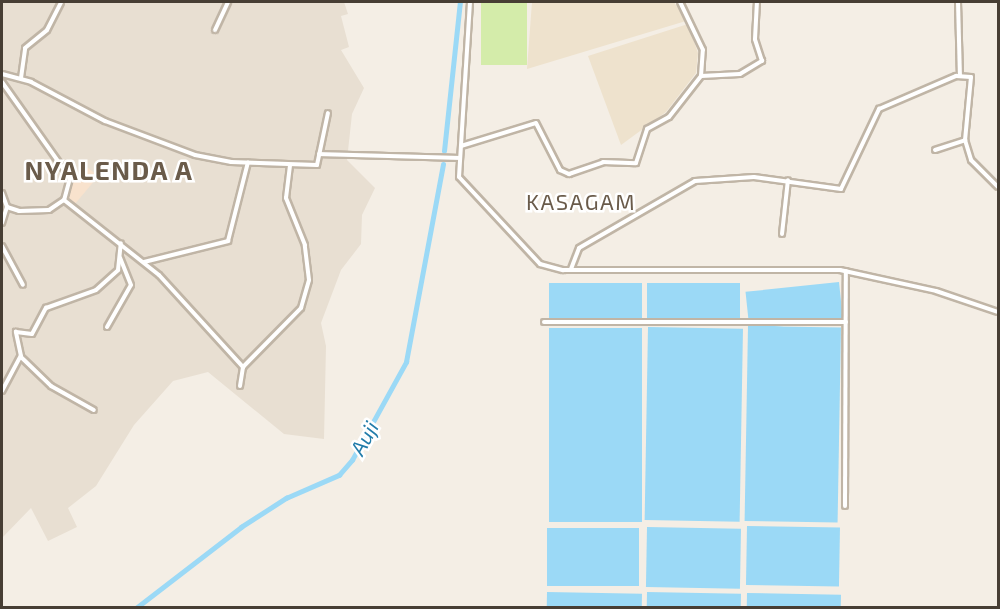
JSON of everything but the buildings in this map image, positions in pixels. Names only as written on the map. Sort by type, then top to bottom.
[{"type":"street","points":[[21,78],[25,48],[47,30],[61,2]]},
{"type":"street","points":[[215,30],[228,2]]},
{"type":"street","points":[[470,2],[459,158],[463,184],[537,261],[571,269],[846,272],[936,291],[999,312]]},
{"type":"street","points":[[460,146],[536,123],[560,170],[569,174],[603,162],[635,164],[647,129],[669,117],[700,76],[703,50],[680,2]]},
{"type":"street","points":[[700,76],[740,74],[762,61],[755,39],[757,2]]},
{"type":"street","points":[[958,2],[960,76]]},
{"type":"street","points":[[2,74],[21,78],[105,121],[195,155],[249,162],[317,165],[328,113]]},
{"type":"street","points":[[571,269],[579,248],[695,181],[788,180],[845,188],[857,149],[879,109],[960,76],[971,77],[965,140],[978,170],[999,187]]},
{"type":"street","points":[[2,82],[70,178],[64,200],[44,211],[4,205]]},
{"type":"street","points":[[935,150],[965,140]]},
{"type":"street","points":[[319,154],[459,158]]},
{"type":"street","points":[[143,262],[228,241],[249,162]]},
{"type":"street","points":[[240,386],[243,367],[298,311],[309,280],[305,245],[286,198],[290,165]]},
{"type":"street","points":[[782,234],[788,180]]},
{"type":"street","points":[[2,193],[4,205],[2,223]]},
{"type":"street","points":[[64,200],[122,242],[243,367]]},
{"type":"street","points":[[94,410],[51,386],[21,356],[16,332],[32,334],[46,308],[96,290],[118,270],[122,242]]},
{"type":"street","points":[[2,246],[23,285]]},
{"type":"street","points":[[107,327],[132,285],[129,268],[120,258]]},
{"type":"street","points":[[845,506],[846,272]]},
{"type":"street","points":[[544,322],[846,321]]},
{"type":"street","points":[[2,391],[21,356]]},
{"type":"shaded area","points":[[2,2],[344,2],[348,14],[341,16],[349,47],[341,50],[364,88],[352,114],[347,160],[375,188],[362,215],[361,244],[341,270],[321,323],[326,346],[324,439],[284,434],[208,372],[173,381],[134,425],[96,486],[68,508],[77,527],[48,541],[31,508],[2,538]]},
{"type":"shaded area","points":[[532,2],[674,2],[686,21],[527,69]]},
{"type":"shaded area","points":[[688,24],[698,53],[696,73],[666,112],[621,145],[588,56]]},
{"type":"shaded area","points":[[86,166],[98,176],[75,204],[63,194]]},
{"type":"green space","points":[[481,2],[527,2],[527,65],[481,65]]},
{"type":"water","points":[[839,282],[843,320],[749,330],[746,292]]},
{"type":"water","points":[[549,283],[642,283],[642,322],[549,322]]},
{"type":"water","points":[[647,283],[740,283],[740,321],[647,321]]},
{"type":"water","points":[[748,326],[841,328],[838,523],[745,521]]},
{"type":"water","points":[[648,327],[743,329],[740,522],[645,520]]},
{"type":"water","points":[[549,328],[642,328],[642,522],[549,522]]},
{"type":"water","points":[[747,526],[840,528],[839,587],[746,585]]},
{"type":"water","points":[[647,527],[741,529],[740,589],[646,587]]},
{"type":"water","points":[[547,528],[639,528],[639,586],[547,586]]},
{"type":"water","points":[[547,592],[642,594],[642,608],[547,607]]},
{"type":"water","points":[[647,592],[741,594],[741,608],[647,607]]},
{"type":"water","points":[[747,593],[841,595],[841,608],[747,607]]},
{"type":"waterway","name":"Auji","points":[[444,151],[460,2]]},
{"type":"waterway","name":"Auji","points":[[136,608],[241,527],[286,498],[339,475],[352,460],[406,362],[443,164]]},
{"type":"district","name":"NYALENDA A","points":[[109,170]]},
{"type":"district","name":"KASAGAM","points":[[581,202]]}]
